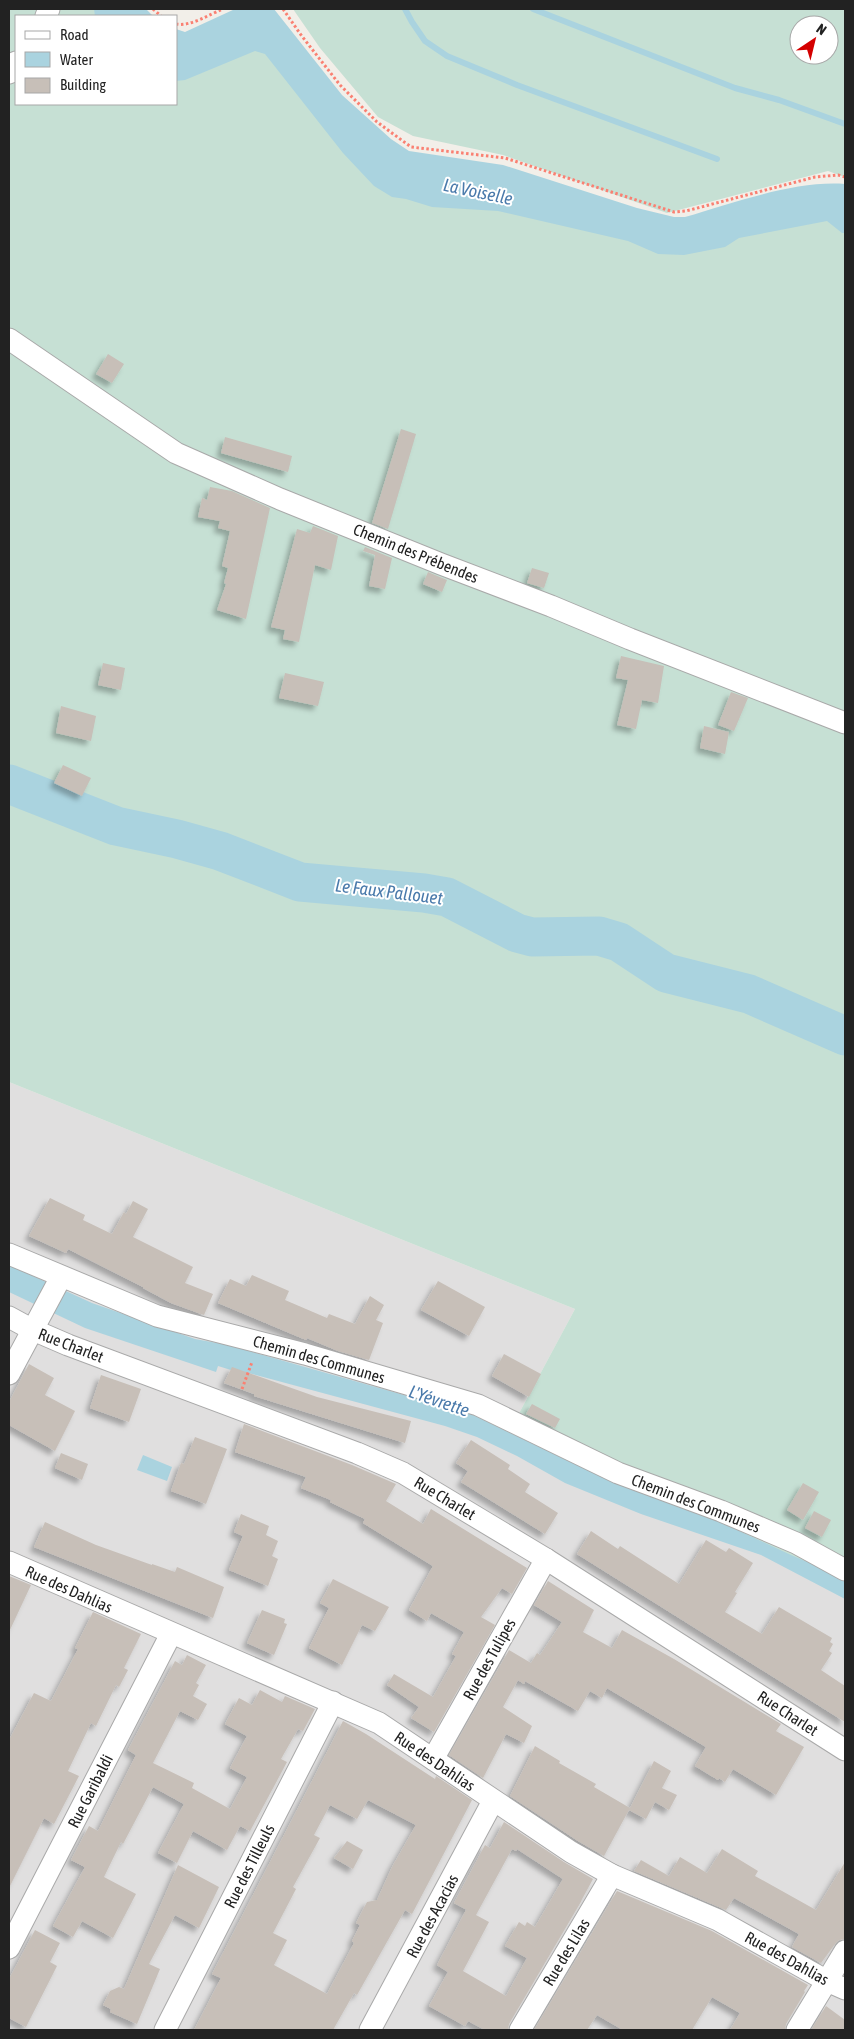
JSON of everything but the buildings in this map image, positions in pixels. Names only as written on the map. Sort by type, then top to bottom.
[{"type":"street","name":"Chemin des Prébendes","points":[[9,339],[176,453],[280,499],[441,564],[845,723]]},
{"type":"street","name":"Chemin des Communes","points":[[9,1254],[59,1280],[157,1316],[305,1354],[478,1405],[618,1473],[721,1511],[796,1543],[845,1570]]},
{"type":"street","points":[[9,1374],[59,1280]]},
{"type":"street","name":"Rue Charlet","points":[[9,1317],[36,1322],[403,1473],[546,1559],[845,1750]]},
{"type":"street","name":"Rue des Tulipes","points":[[433,1759],[546,1559]]},
{"type":"street","name":"Rue des Dahlias","points":[[9,1562],[171,1634],[380,1723],[571,1852],[612,1874],[718,1920],[836,1985]]},
{"type":"street","name":"Rue Garibaldi","points":[[9,1948],[171,1634]]},
{"type":"street","name":"Rue des Tilleuls","points":[[165,2030],[333,1702]]},
{"type":"street","name":"Rue des Acacias","points":[[370,2030],[493,1801]]},
{"type":"street","name":"Rue des Lilas","points":[[520,2030],[612,1874]]},
{"type":"street","points":[[797,2030],[836,1985],[845,1951]]},
{"type":"path","points":[[178,25],[195,21],[223,9]]},
{"type":"path","points":[[283,9],[340,85],[377,122],[411,147],[505,158],[674,212],[686,211],[815,177],[838,175],[845,177]]},
{"type":"shaded area","points":[[9,1082],[575,1309],[509,1432],[515,1447],[845,1586],[845,2030],[9,2030]]},
{"type":"green space","points":[[9,9],[117,9],[121,15],[15,15],[15,58],[9,70]]},
{"type":"green space","points":[[293,9],[845,9],[845,177],[828,171],[667,213],[503,155],[413,136],[378,117],[320,48]]},
{"type":"green space","points":[[258,25],[379,170],[678,239],[845,213],[845,1589],[509,1432],[575,1309],[9,1082],[9,72],[15,60],[15,105],[178,105],[178,53]]},
{"type":"water","points":[[94,9],[146,9],[152,15],[95,15]]},
{"type":"water","name":"La Voiselle","points":[[235,9],[274,9],[342,95],[391,139],[409,151],[503,165],[637,208],[674,217],[685,217],[785,189],[806,185],[845,184],[845,233],[842,233],[827,221],[739,238],[725,247],[684,255],[658,254],[628,241],[498,211],[432,207],[392,197],[374,186],[343,153],[265,54],[255,51],[185,80],[178,81],[178,30],[185,32]]},
{"type":"water","points":[[9,781],[134,833],[219,850],[311,886],[439,894],[524,937],[610,937],[665,972],[754,995],[845,1038],[845,1050],[747,1006],[662,983],[613,949],[602,947],[579,948],[538,953],[519,948],[442,908],[431,905],[307,896],[231,866],[175,848],[134,842],[50,806],[9,796]]},
{"type":"water","points":[[9,1265],[92,1303],[195,1339],[228,1345],[471,1414],[612,1482],[688,1507],[845,1578],[845,1599],[761,1555],[641,1514],[565,1483],[517,1456],[477,1437],[445,1426],[241,1371],[218,1366],[216,1372],[85,1328],[9,1292]]},
{"type":"water","points":[[143,1455],[172,1467],[167,1481],[137,1470]]},
{"type":"waterway","points":[[405,9],[425,41],[447,56],[517,85],[717,159]]},
{"type":"waterway","points":[[533,9],[735,88],[779,100],[845,124]]},
{"type":"waterway","name":"Le Faux Pallouet","points":[[9,784],[116,826],[177,839],[220,851],[300,882],[424,893],[447,897],[517,933],[532,937],[599,936],[619,942],[666,973],[749,994],[845,1036]]},
{"type":"water label","name":"L'Yévrette","points":[[439,1401]]}]
